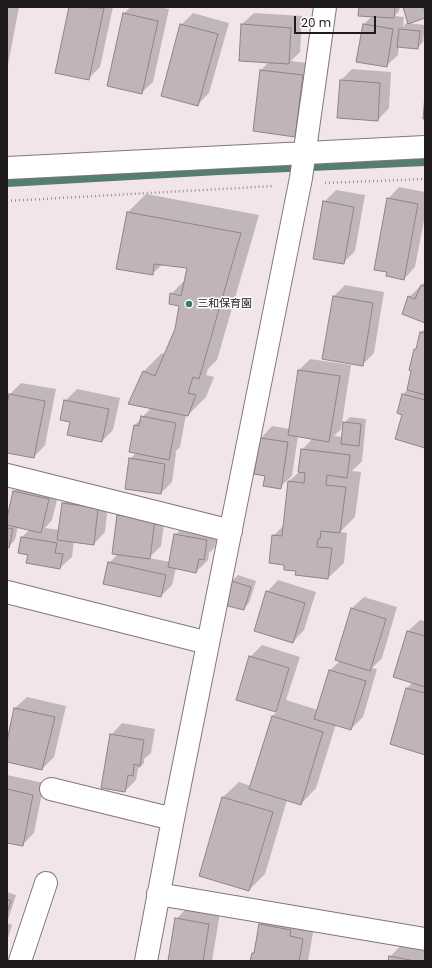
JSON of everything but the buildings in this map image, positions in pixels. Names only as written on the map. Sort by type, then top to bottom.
[{"type":"street","points":[[146,961],[158,894],[303,169],[325,7]]},
{"type":"street","points":[[7,168],[303,169],[425,147]]},
{"type":"street","points":[[7,475],[230,531]]},
{"type":"street","points":[[7,592],[208,643]]},
{"type":"street","points":[[50,789],[173,819]]},
{"type":"street","points":[[20,961],[46,883]]},
{"type":"street","points":[[158,894],[425,939]]},
{"type":"path","points":[[7,201],[303,169],[425,179]]},
{"type":"waterway","points":[[7,183],[219,171],[425,162]]},
{"type":"place","name":"三和保育園","points":[[189,304]]}]
